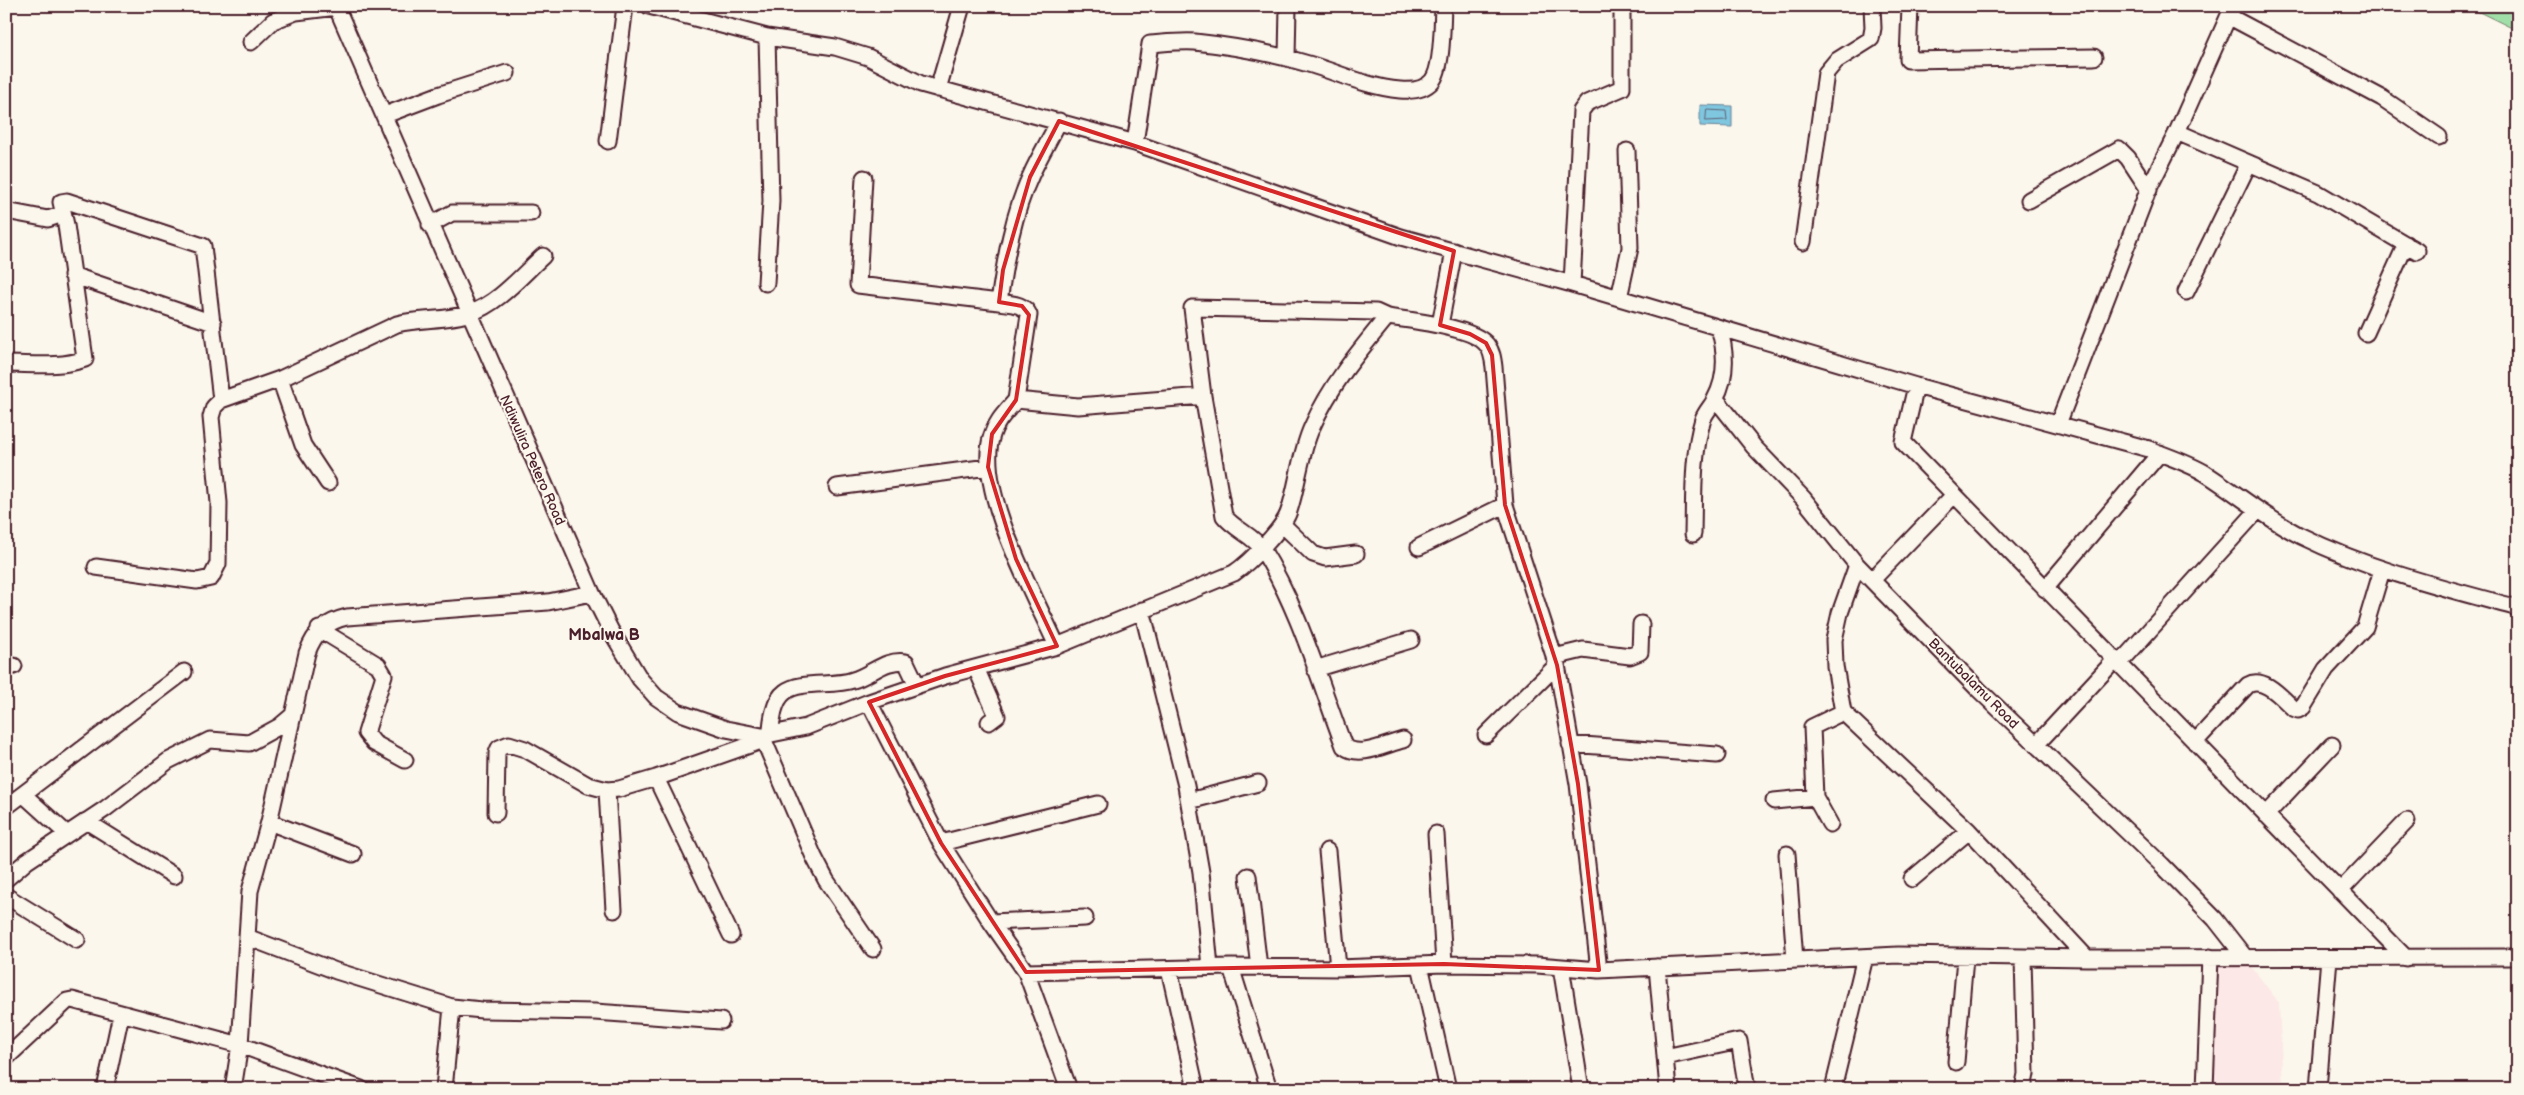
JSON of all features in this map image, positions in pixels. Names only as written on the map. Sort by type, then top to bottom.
[{"type":"street","points":[[608,141],[625,6]]},
{"type":"street","points":[[649,6],[767,37],[835,47],[860,55],[921,84],[1135,143],[1401,237],[1572,284],[1916,386],[2160,453],[2187,463],[2205,473],[2258,510],[2302,536],[2382,570],[2518,608]]},
{"type":"street","points":[[938,88],[962,6]]},
{"type":"street","points":[[1287,58],[1288,6]]},
{"type":"street","points":[[1135,143],[1150,44],[1194,42],[1287,58],[1361,83],[1400,90],[1423,88],[1432,81],[1439,59],[1443,6]]},
{"type":"street","points":[[1572,284],[1581,111],[1587,103],[1622,88],[1622,6]]},
{"type":"street","points":[[1803,242],[1826,73],[1836,61],[1871,39],[1873,28],[1872,6]]},
{"type":"street","points":[[1910,6],[1908,60],[2094,57]]},
{"type":"street","points":[[251,42],[273,21],[296,12],[337,7]]},
{"type":"street","name":"Ndiwulira Petero Road","points":[[337,7],[386,115],[430,225],[610,631],[640,679],[656,697],[678,712],[726,728],[766,737],[806,727],[917,685],[1057,646],[1142,610],[1187,594],[1234,573],[1245,566],[1282,525]]},
{"type":"street","points":[[2058,424],[2148,190],[2177,132],[2231,12],[2382,98],[2439,137]]},
{"type":"street","points":[[766,283],[771,201],[767,37]]},
{"type":"street","points":[[386,115],[507,72]]},
{"type":"street","points":[[999,302],[1015,222],[1030,177],[1059,121]]},
{"type":"street","points":[[2177,132],[2318,194],[2412,247],[2366,333]]},
{"type":"street","points":[[2029,200],[2118,149],[2128,158],[2148,190]]},
{"type":"street","points":[[1619,298],[1630,248],[1627,152]]},
{"type":"street","points":[[2186,292],[2249,163]]},
{"type":"street","points":[[864,178],[858,285],[1022,306],[1029,315],[1016,400],[1000,418],[992,434],[988,467],[1002,519],[1016,559],[1057,646]]},
{"type":"street","points":[[6,364],[55,364],[85,359],[66,224],[60,202],[66,201],[110,217],[201,244],[204,250],[213,323],[220,400],[211,416],[219,503],[218,564],[216,572],[205,581],[197,581],[96,566]]},
{"type":"street","points":[[6,211],[48,218],[63,214]]},
{"type":"street","points":[[430,225],[452,213],[531,213]]},
{"type":"street","points":[[1440,325],[1454,251]]},
{"type":"street","points":[[220,400],[280,379],[397,324],[414,320],[469,314],[494,300],[543,256]]},
{"type":"street","points":[[72,275],[213,323]]},
{"type":"street","points":[[1403,740],[1360,752],[1350,751],[1344,746],[1297,619],[1261,547],[1230,524],[1224,516],[1203,396],[1192,308],[1376,312],[1387,317],[1440,325],[1470,334],[1486,343],[1492,355],[1505,505],[1556,661],[1579,790],[1599,970]]},
{"type":"street","points":[[1356,554],[1320,557],[1313,554],[1282,525],[1289,512],[1311,427],[1336,383],[1387,317]]},
{"type":"street","points":[[1692,534],[1696,466],[1704,418],[1716,399],[1723,380],[1724,360],[1719,328]]},
{"type":"street","points":[[280,379],[303,445],[328,483]]},
{"type":"street","points":[[1916,386],[1903,442],[2406,958]]},
{"type":"street","points":[[1016,400],[1078,406],[1203,396]]},
{"type":"street","name":"Bantubalamu Road","points":[[1716,399],[1754,448],[1803,498],[1857,565],[2036,745],[2162,865],[2215,919],[2244,956]]},
{"type":"street","points":[[2045,588],[2160,453]]},
{"type":"street","points":[[837,487],[988,467]]},
{"type":"street","points":[[1872,580],[1954,495]]},
{"type":"street","points":[[1419,547],[1505,505]]},
{"type":"street","points":[[2036,745],[2117,662],[2258,510]]},
{"type":"street","points":[[1857,565],[1840,613],[1834,640],[1843,712],[1969,831],[2087,958]]},
{"type":"street","points":[[2195,742],[2248,685],[2255,682],[2263,683],[2293,708],[2298,710],[2303,707],[2326,669],[2365,627],[2382,570]]},
{"type":"street","points":[[233,1089],[240,1046],[250,891],[269,822],[307,653],[313,637],[327,623],[347,617],[548,602],[592,593]]},
{"type":"street","points":[[1142,610],[1174,733],[1189,801],[1200,872],[1210,967]]},
{"type":"street","points":[[1486,735],[1556,661],[1583,650],[1630,656],[1640,652],[1641,624]]},
{"type":"street","points":[[319,629],[378,664],[382,669],[384,675],[366,732],[374,743],[405,760]]},
{"type":"street","points":[[1315,669],[1411,640]]},
{"type":"street","points":[[873,949],[826,880],[814,857],[766,737],[779,699],[786,691],[853,680],[884,664],[899,660],[906,662],[917,685]]},
{"type":"street","points":[[976,668],[997,716],[989,722]]},
{"type":"street","points":[[6,807],[184,672]]},
{"type":"street","points":[[869,702],[941,843],[991,922],[1026,972],[1070,1089]]},
{"type":"street","points":[[1830,824],[1815,797],[1812,726],[1843,712]]},
{"type":"street","points":[[6,879],[27,861],[86,821],[168,761],[195,745],[210,740],[249,743],[280,726],[293,715]]},
{"type":"street","points":[[496,813],[497,753],[499,748],[509,744],[525,749],[588,785],[607,790],[619,789],[656,778],[766,737]]},
{"type":"street","points":[[1570,744],[1717,755]]},
{"type":"street","points":[[2266,815],[2332,745]]},
{"type":"street","points":[[656,778],[731,935]]},
{"type":"street","points":[[1189,801],[1258,783]]},
{"type":"street","points":[[607,790],[614,910]]},
{"type":"street","points":[[24,795],[66,834]]},
{"type":"street","points":[[1774,801],[1815,797]]},
{"type":"street","points":[[941,843],[1098,804]]},
{"type":"street","points":[[86,821],[174,876]]},
{"type":"street","points":[[2340,891],[2406,821]]},
{"type":"street","points":[[269,822],[353,854]]},
{"type":"street","points":[[1912,879],[1969,831]]},
{"type":"street","points":[[1436,834],[1444,964]]},
{"type":"street","points":[[1327,850],[1338,968]]},
{"type":"street","points":[[1787,854],[1795,960]]},
{"type":"street","points":[[1248,876],[1259,967]]},
{"type":"street","points":[[6,896],[77,940]]},
{"type":"street","points":[[991,922],[1085,918]]},
{"type":"street","points":[[247,937],[336,971],[452,1007],[595,1012],[721,1021]]},
{"type":"street","points":[[1026,972],[1210,967],[1338,968],[1444,964],[1561,967],[1599,970],[1898,955],[1965,958],[2210,956],[2330,958],[2518,957]]},
{"type":"street","points":[[2206,1089],[2210,956]]},
{"type":"street","points":[[1833,1089],[1865,957]]},
{"type":"street","points":[[1956,1062],[1965,958]]},
{"type":"street","points":[[2023,958],[2026,1074],[2023,1089]]},
{"type":"street","points":[[2318,1089],[2330,958]]},
{"type":"street","points":[[1420,965],[1448,1089]]},
{"type":"street","points":[[1231,967],[1269,1089]]},
{"type":"street","points":[[1561,967],[1581,1089]]},
{"type":"street","points":[[1657,967],[1668,1089]]},
{"type":"street","points":[[1169,969],[1196,1089]]},
{"type":"street","points":[[6,1058],[67,1001],[72,1000],[240,1046],[361,1089]]},
{"type":"street","points":[[444,1089],[452,1007]]},
{"type":"street","points":[[105,1089],[121,1014]]},
{"type":"street","points":[[1665,1057],[1739,1041],[1746,1089]]},
{"type":"highlighted area","points":[[1059,121],[1454,251],[1440,325],[1470,334],[1486,343],[1492,355],[1505,505],[1557,665],[1578,784],[1599,970],[1444,964],[1026,972],[941,843],[869,702],[945,676],[1057,646],[1016,559],[988,467],[992,434],[1016,400],[1029,315],[1022,306],[999,302],[1003,270],[1030,177]]},
{"type":"shaded area","points":[[2215,961],[2248,962],[2279,1003],[2283,1089],[2214,1089]]},
{"type":"green space","points":[[2467,6],[2518,6],[2518,31]]},
{"type":"water","points":[[1700,105],[1732,106],[1732,127],[1700,126]]},
{"type":"district","name":"Mbalwa B","points":[[604,634]]}]
